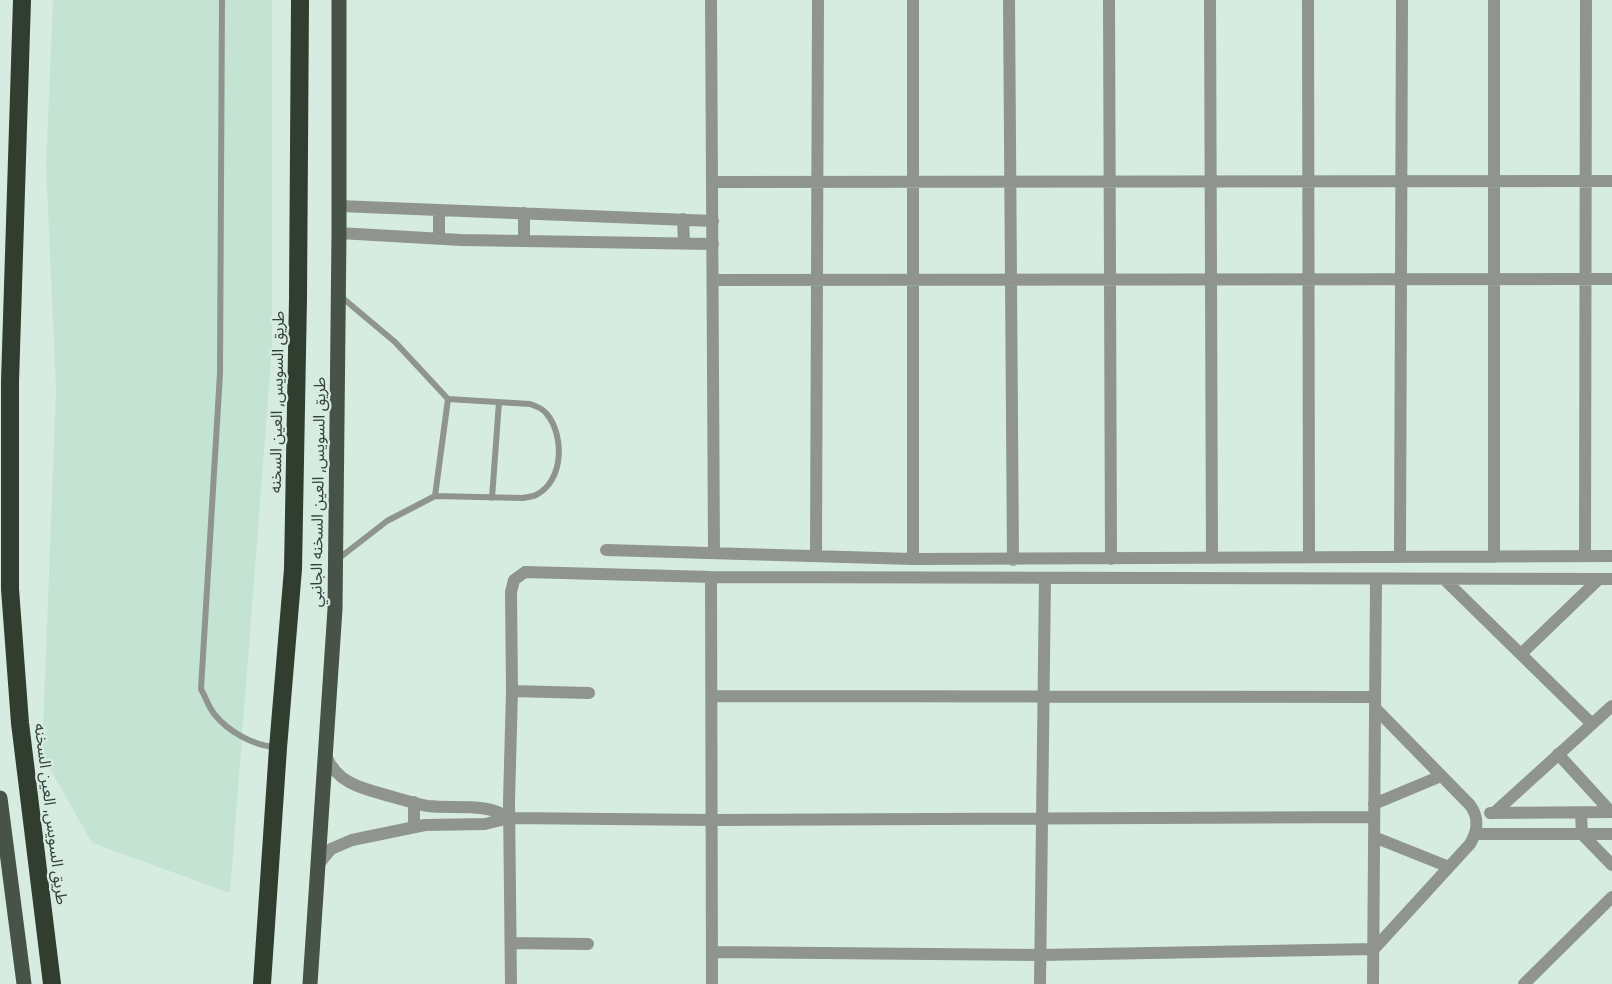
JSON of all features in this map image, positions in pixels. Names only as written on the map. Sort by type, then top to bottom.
[{"type":"highway","name":"طريق السويس, العين السخنه","points":[[22,0],[10,382],[10,589],[20,723],[52,984]]},
{"type":"highway","name":"طريق السويس, العين السخنه","points":[[262,984],[293,569],[300,0]]},
{"type":"main road","name":"طريق السويس, العين السخنه الجانبي","points":[[310,984],[333,658],[336,561],[339,0]]},
{"type":"main road","points":[[0,798],[24,984]]},
{"type":"street","points":[[711,0],[714,553]]},
{"type":"street","points":[[816,555],[818,0]]},
{"type":"street","points":[[913,0],[913,559]]},
{"type":"street","points":[[1009,0],[1013,560]]},
{"type":"street","points":[[1108,0],[1111,559]]},
{"type":"street","points":[[1210,0],[1212,558]]},
{"type":"street","points":[[1308,0],[1309,556]]},
{"type":"street","points":[[1400,556],[1402,0]]},
{"type":"street","points":[[1494,0],[1494,557]]},
{"type":"street","points":[[1585,556],[1586,0]]},
{"type":"street","points":[[712,182],[1612,181]]},
{"type":"street","points":[[339,206],[713,220]]},
{"type":"street","points":[[439,211],[439,238]]},
{"type":"street","points":[[524,213],[524,240]]},
{"type":"street","points":[[683,219],[684,243]]},
{"type":"street","points":[[339,233],[439,238],[713,244]]},
{"type":"street","points":[[713,280],[1612,279]]},
{"type":"street","points":[[606,550],[1013,560],[1309,556],[1612,556]]},
{"type":"street","points":[[511,984],[509,818],[512,691],[511,592],[514,580],[525,572],[711,577],[1606,579]]},
{"type":"street","points":[[711,577],[711,984]]},
{"type":"street","points":[[1040,984],[1045,578]]},
{"type":"street","points":[[1373,984],[1376,579]]},
{"type":"street","points":[[1444,579],[1591,723]]},
{"type":"street","points":[[1521,654],[1606,579]]},
{"type":"street","points":[[512,691],[589,693]]},
{"type":"street","points":[[711,952],[1040,955],[1374,949],[1470,844],[1475,834],[1476,813],[1375,703],[1043,696],[712,696]]},
{"type":"street","points":[[1494,813],[1612,706]]},
{"type":"street","points":[[325,754],[333,770],[350,784],[427,806],[490,810],[509,818]]},
{"type":"street","points":[[1558,754],[1611,812]]},
{"type":"street","points":[[318,865],[331,849],[341,844],[425,825],[485,824],[509,818],[1041,819],[1374,811],[1441,776]]},
{"type":"street","points":[[414,802],[414,827]]},
{"type":"street","points":[[447,807],[447,825]]},
{"type":"street","points":[[1476,813],[1611,812]]},
{"type":"street","points":[[1581,813],[1582,834],[1612,865]]},
{"type":"street","points":[[1475,834],[1612,834]]},
{"type":"street","points":[[1374,837],[1449,867]]},
{"type":"street","points":[[1524,984],[1610,904]]},
{"type":"street","points":[[511,943],[588,944]]},
{"type":"lane","points":[[222,0],[220,373],[201,689],[214,714],[229,730],[262,746],[278,748]]},
{"type":"lane","points":[[336,561],[387,521],[435,496],[522,498],[535,496],[555,477],[559,446],[547,413],[540,408],[530,404],[448,399],[395,342],[338,294]]},
{"type":"lane","points":[[435,496],[448,399]]},
{"type":"lane","points":[[492,498],[499,402]]},
{"type":"shaded area","points":[[53,0],[272,0],[272,347],[230,893],[92,843],[42,755],[56,389],[46,166]]}]
